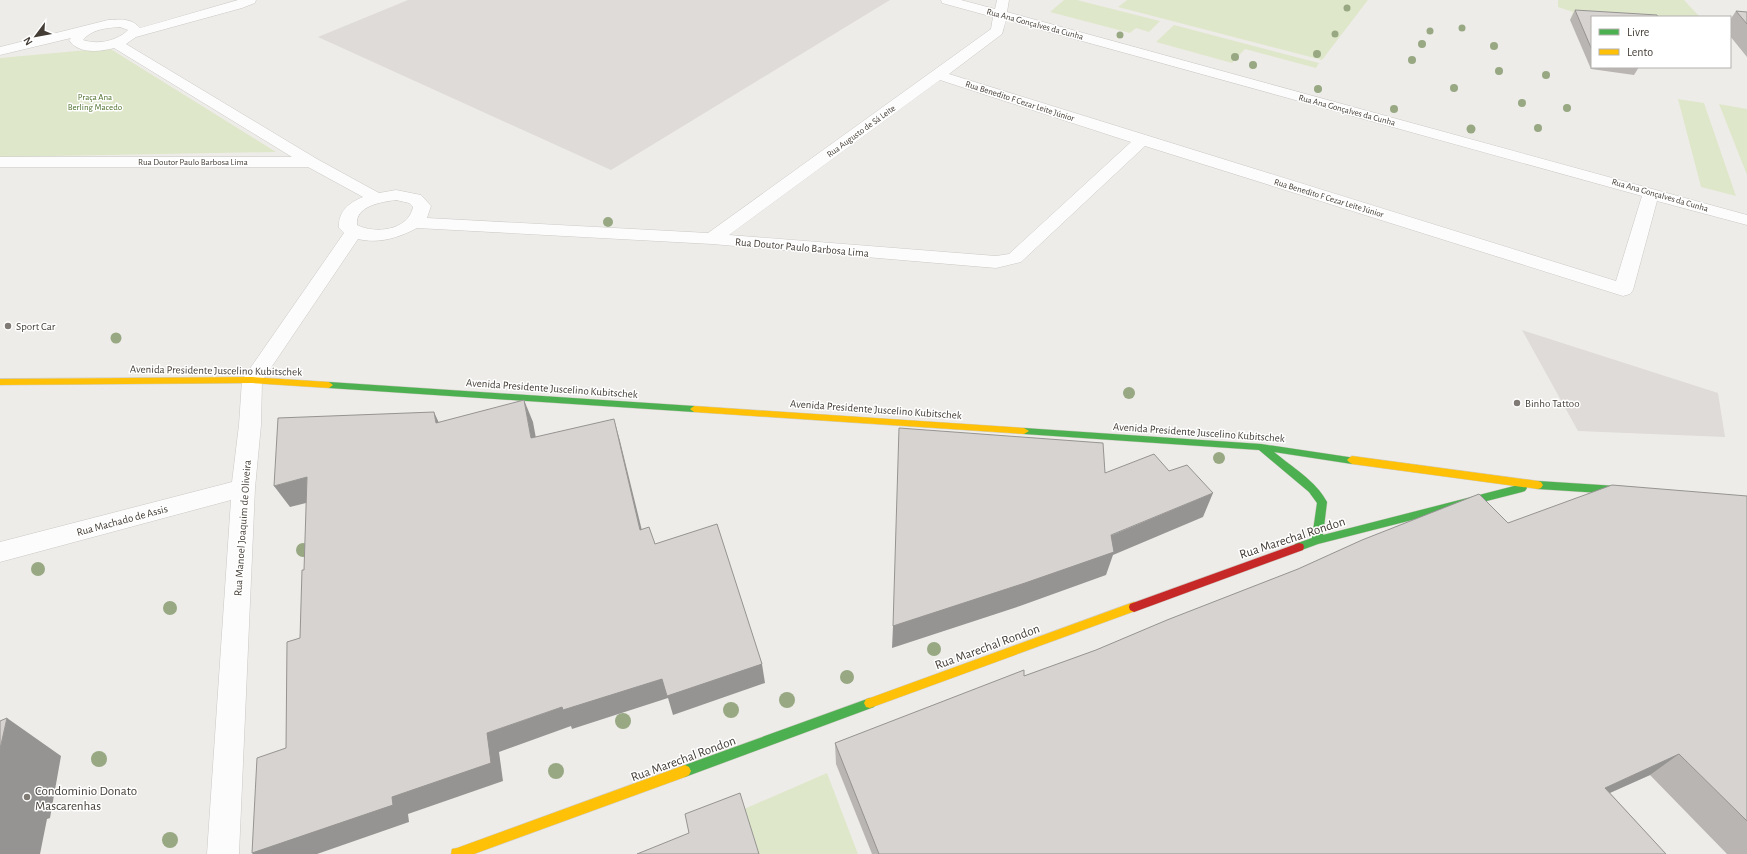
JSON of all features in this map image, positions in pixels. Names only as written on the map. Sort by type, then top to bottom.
[{"type":"main road","name":"Avenida Presidente Juscelino Kubitschek","points":[[0,382],[252,380],[1260,447],[1532,485],[1644,492]]},
{"type":"main road","points":[[1260,447],[1312,489],[1322,502],[1317,540]]},
{"type":"main road","name":"Rua Marechal Rondon","points":[[457,854],[1317,540],[1532,485]]},
{"type":"street","points":[[0,51],[120,23],[230,2],[250,0]]},
{"type":"street","name":"Rua Ana Gonçalves da Cunha","points":[[947,0],[1002,7],[1747,220]]},
{"type":"street","points":[[0,51],[90,46],[115,43],[132,34],[230,2]]},
{"type":"street","name":"Rua Augusto de Sá Leite","points":[[712,239],[938,75],[996,31],[1002,7]]},
{"type":"street","points":[[120,23],[127,24],[134,28],[135,30],[132,34]]},
{"type":"street","points":[[90,46],[82,46],[76,40],[78,36],[92,29]]},
{"type":"street","points":[[115,43],[311,162]]},
{"type":"street","name":"Rua Benedito F Cezar Leite Júnior","points":[[938,75],[1623,290],[1651,193]]},
{"type":"street","name":"Rua Doutor Paulo Barbosa Lima","points":[[415,223],[712,239],[996,262],[1015,258],[1142,140]]},
{"type":"street","name":"Rua Doutor Paulo Barbosa Lima","points":[[0,162],[311,162],[376,198]]},
{"type":"street","points":[[396,194],[416,198],[422,204],[423,210],[421,216],[415,223],[401,231],[384,236],[361,236],[353,233],[348,228],[346,223],[347,217],[358,206],[376,198],[396,194]]},
{"type":"street","points":[[252,380],[353,233]]},
{"type":"street","name":"Rua Manoel Joaquim de Oliveira","points":[[223,854],[243,488],[250,425],[252,380]]},
{"type":"street","name":"Rua Machado de Assis","points":[[0,552],[243,488]]},
{"type":"green space","points":[[1064,0],[1077,0],[1160,21],[1149,32],[1136,28],[1130,33],[1050,12]]},
{"type":"green space","points":[[1127,0],[1368,0],[1322,60],[1118,7]]},
{"type":"green space","points":[[1558,0],[1684,0],[1699,16],[1591,16],[1570,20],[1573,12],[1558,7]]},
{"type":"green space","points":[[1174,25],[1319,63],[1316,68],[1245,49],[1232,63],[1156,42]]},
{"type":"green space","name":"Praça Ana Berling Macedo","points":[[109,48],[276,152],[0,157],[0,58]]},
{"type":"green space","points":[[1678,99],[1704,103],[1736,196],[1701,187]]},
{"type":"green space","points":[[1719,104],[1747,109],[1747,175]]},
{"type":"green space","points":[[827,773],[858,854],[758,854],[744,809]]},
{"type":"shaded area","points":[[408,0],[890,0],[611,170],[318,37]]},
{"type":"shaded area","points":[[1522,330],[1718,393],[1725,437],[1578,431]]},
{"type":"building","points":[[1575,10],[1658,16],[1591,16],[1591,48]]},
{"type":"building","points":[[1736,11],[1747,12],[1747,24]]},
{"type":"building","points":[[524,400],[531,438],[614,419],[640,530],[649,527],[655,544],[717,524],[762,664],[667,696],[662,679],[563,710],[562,707],[487,733],[491,763],[392,797],[393,805],[252,853],[257,758],[286,748],[287,642],[300,638],[307,477],[274,486],[278,418],[434,412],[436,423]]},
{"type":"building","points":[[899,428],[1103,443],[1105,473],[1154,454],[1169,471],[1187,465],[1213,493],[1111,535],[1114,552],[893,626]]},
{"type":"building","points":[[1612,485],[1747,496],[1747,821],[1679,754],[1605,788],[1666,854],[879,854],[835,743],[1024,670],[1024,676],[1096,650],[1167,620],[1298,569],[1362,540],[1479,494],[1508,523]]},
{"type":"building","points":[[7,718],[0,749],[0,721]]},
{"type":"building","points":[[740,793],[759,854],[637,854],[689,833],[685,814]]},
{"type":"traffic: fast","points":[[329,385],[694,409]]},
{"type":"traffic: fast","points":[[1024,431],[1261,447],[1352,460]]},
{"type":"traffic: fast","points":[[1261,447],[1312,489],[1322,502],[1317,540]]},
{"type":"traffic: fast","points":[[1538,485],[1632,491]]},
{"type":"traffic: fast","points":[[1299,547],[1317,540],[1522,488]]},
{"type":"traffic: fast","points":[[685,771],[870,703]]},
{"type":"traffic: slow","points":[[0,382],[252,380],[329,385]]},
{"type":"traffic: slow","points":[[694,409],[1024,431]]},
{"type":"traffic: slow","points":[[1352,460],[1538,485]]},
{"type":"traffic: slow","points":[[870,703],[1134,607]]},
{"type":"traffic: slow","points":[[457,854],[685,771]]},
{"type":"traffic: jam","points":[[1134,607],[1299,547]]},
{"type":"place","name":"Sport Car","points":[[8,326]]},
{"type":"place","name":"Binho Tattoo","points":[[1517,403]]},
{"type":"place","name":"Condominio Donato Mascarenhas","points":[[27,797]]}]
